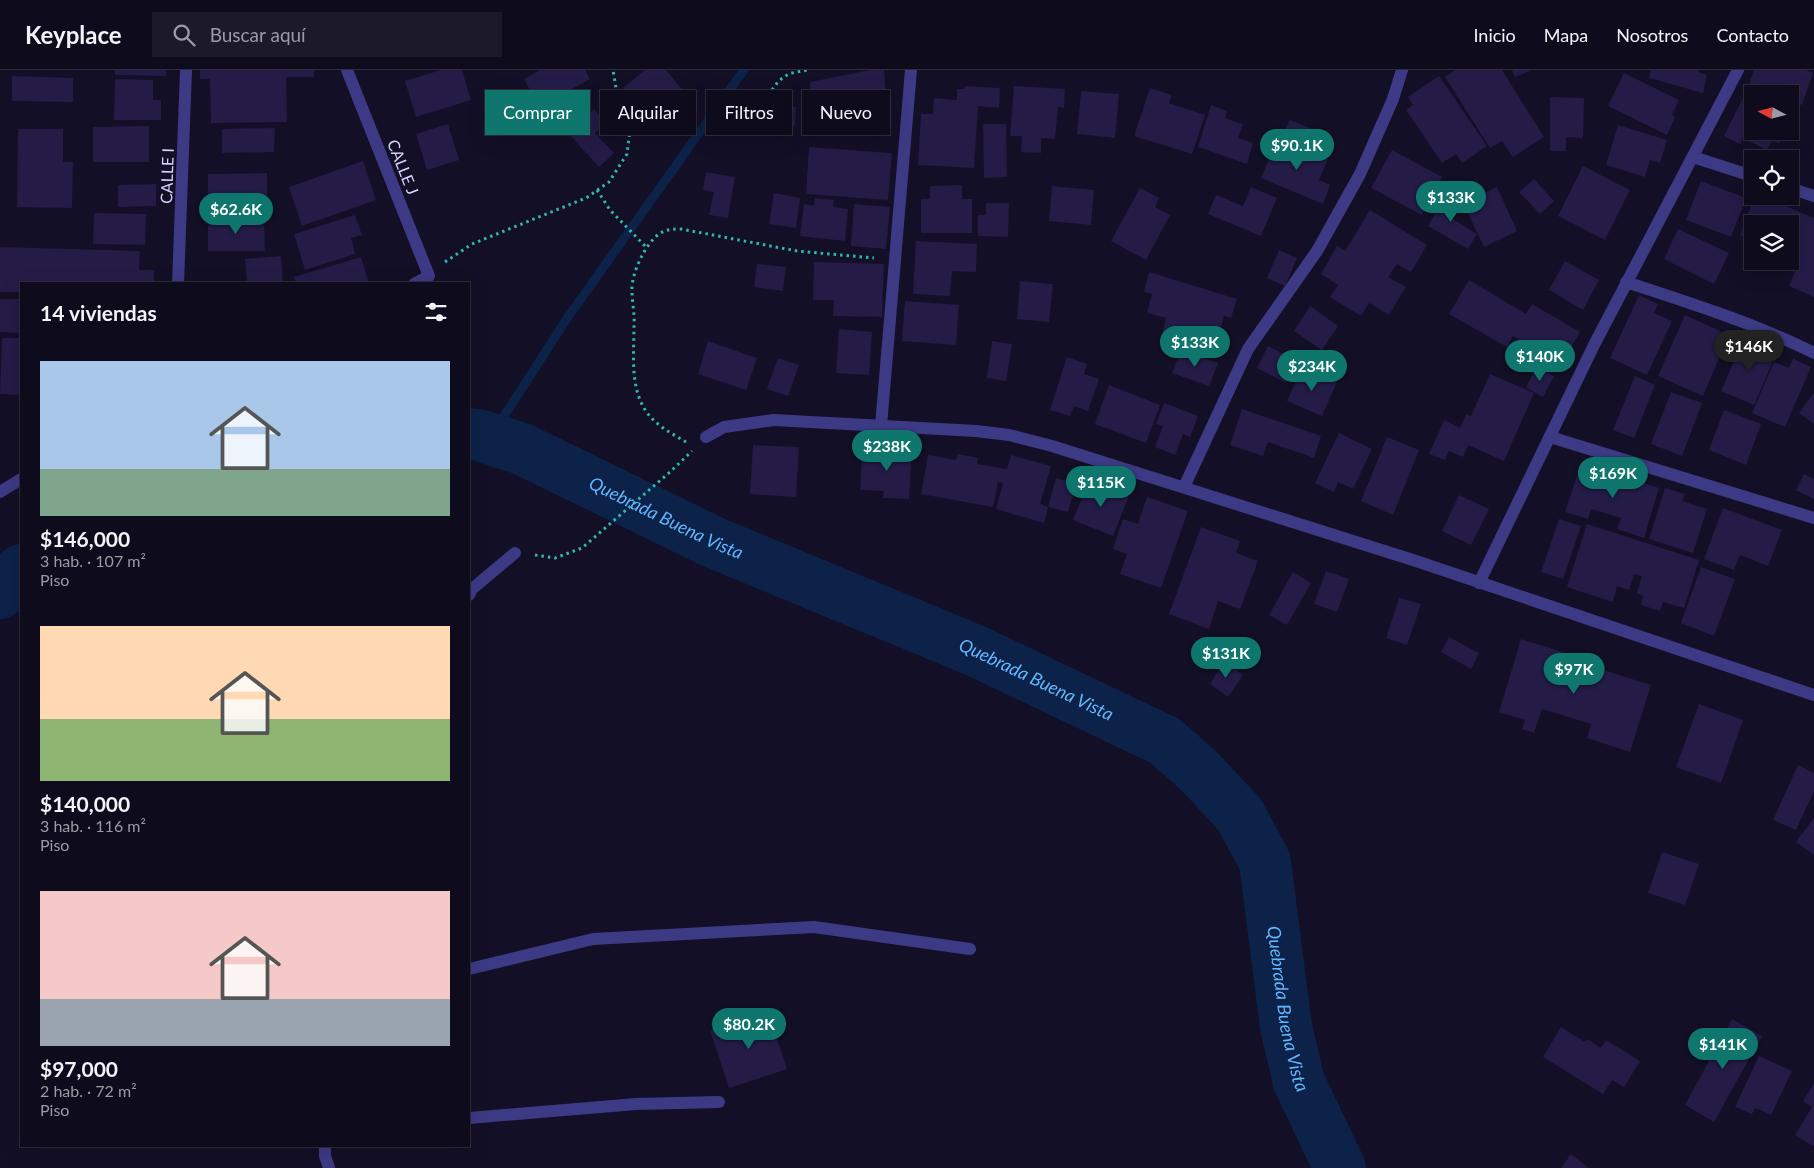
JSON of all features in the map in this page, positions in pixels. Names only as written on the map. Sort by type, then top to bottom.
[{"type":"street","name":"CALLE I","points":[[178,282],[186,70]]},
{"type":"street","name":"CALLE J","points":[[346,70],[429,276]]},
{"type":"street","points":[[881,426],[911,70]]},
{"type":"street","points":[[1184,487],[1248,349],[1317,252],[1360,174],[1393,99],[1402,70]]},
{"type":"street","points":[[1479,583],[1594,345],[1738,70]]},
{"type":"street","points":[[1693,157],[1744,173]]},
{"type":"street","points":[[1799,191],[1814,196]]},
{"type":"street","points":[[418,282],[429,276]]},
{"type":"street","points":[[1626,282],[1709,309],[1769,332],[1814,354]]},
{"type":"street","points":[[706,437],[724,427],[774,420],[976,431],[1009,435],[1052,446],[1184,487],[1814,695]]},
{"type":"street","points":[[1550,437],[1814,518]]},
{"type":"street","points":[[0,492],[20,480]]},
{"type":"street","points":[[470,592],[514,553]]},
{"type":"street","points":[[470,969],[593,939],[814,927],[970,949]]},
{"type":"street","points":[[470,1118],[618,1105],[719,1102]]},
{"type":"path","points":[[429,276],[450,258],[472,244],[586,198],[609,182],[627,154],[630,130],[618,100],[613,70]]},
{"type":"path","points":[[773,90],[777,82],[790,74],[809,70]]},
{"type":"path","points":[[597,190],[610,210],[648,248]]},
{"type":"path","points":[[695,448],[662,427],[652,418],[644,409],[637,388],[634,357],[633,279],[639,262],[658,235],[671,229],[681,229],[797,250],[895,260]]},
{"type":"path","points":[[514,553],[555,558],[582,548],[670,472],[706,437]]},
{"type":"building","points":[[115,70],[166,70],[166,76],[115,75]]},
{"type":"building","points":[[200,70],[314,70],[314,77],[286,77],[287,122],[211,123],[210,79],[200,79]]},
{"type":"building","points":[[441,70],[462,70],[471,100],[416,117],[405,81]]},
{"type":"building","points":[[540,70],[585,70],[590,79],[570,90],[530,90],[524,79]]},
{"type":"building","points":[[645,70],[666,70],[683,90],[625,90],[623,88]]},
{"type":"building","points":[[870,70],[884,70],[886,90],[810,90],[810,82]]},
{"type":"building","points":[[1455,70],[1502,70],[1544,137],[1513,157],[1502,141],[1490,148],[1445,77]]},
{"type":"building","points":[[1512,70],[1532,70],[1515,77]]},
{"type":"building","points":[[1651,70],[1699,70],[1698,72],[1707,75],[1703,93],[1649,78]]},
{"type":"building","points":[[1754,70],[1806,70],[1813,73],[1802,105],[1799,104],[1799,85],[1749,85]]},
{"type":"building","points":[[1624,73],[1679,100],[1672,115],[1675,117],[1667,135],[1608,106]]},
{"type":"building","points":[[12,76],[73,78],[73,102],[12,101]]},
{"type":"building","points":[[1439,76],[1487,146],[1462,163],[1456,154],[1442,163],[1406,110],[1413,105],[1408,97]]},
{"type":"building","points":[[115,79],[153,80],[153,100],[161,100],[161,120],[114,120]]},
{"type":"building","points":[[965,86],[1000,88],[999,108],[978,106],[974,168],[918,165],[921,114],[933,114],[934,98],[957,100],[957,89],[964,89]]},
{"type":"building","points":[[1014,86],[1065,89],[1064,108],[1058,107],[1055,139],[1041,138],[1041,153],[1021,152],[1022,136],[1010,136]]},
{"type":"building","points":[[1150,88],[1172,95],[1169,103],[1205,115],[1192,154],[1134,136]]},
{"type":"building","points":[[1081,91],[1119,94],[1115,138],[1077,134]]},
{"type":"building","points":[[1744,96],[1744,138],[1740,144],[1724,136]]},
{"type":"building","points":[[1550,97],[1584,98],[1583,138],[1566,137],[1566,151],[1550,151]]},
{"type":"building","points":[[1211,105],[1227,111],[1225,118],[1243,124],[1238,138],[1253,143],[1247,164],[1198,147]]},
{"type":"building","points":[[792,107],[796,107],[795,126],[792,126]]},
{"type":"building","points":[[594,109],[600,116],[600,128],[595,133],[614,153],[599,167],[570,135],[590,135],[590,113]]},
{"type":"building","points":[[1290,120],[1314,130],[1308,145],[1283,134]]},
{"type":"building","points":[[448,124],[459,160],[427,170],[416,134]]},
{"type":"building","points":[[983,124],[1006,124],[1007,177],[984,178]]},
{"type":"building","points":[[1618,125],[1667,140],[1660,163],[1650,160],[1645,177],[1606,165]]},
{"type":"building","points":[[149,126],[149,162],[93,162],[93,127]]},
{"type":"building","points":[[275,128],[274,152],[222,153],[222,129]]},
{"type":"building","points":[[18,129],[63,129],[63,162],[73,162],[72,208],[17,207]]},
{"type":"building","points":[[1278,138],[1328,159],[1319,180],[1330,185],[1323,204],[1261,178]]},
{"type":"building","points":[[1747,140],[1772,140],[1767,150]]},
{"type":"building","points":[[1772,140],[1781,140],[1779,144]]},
{"type":"building","points":[[809,147],[892,153],[888,200],[806,194]]},
{"type":"building","points":[[1392,150],[1442,177],[1422,215],[1371,188]]},
{"type":"building","points":[[363,161],[376,200],[302,226],[289,187]]},
{"type":"building","points":[[1583,166],[1630,190],[1605,240],[1558,216]]},
{"type":"building","points":[[706,172],[735,177],[728,218],[709,215],[714,192],[703,190]]},
{"type":"building","points":[[267,173],[267,206],[208,208],[208,174]]},
{"type":"building","points":[[1534,179],[1554,201],[1540,214],[1519,192]]},
{"type":"building","points":[[1701,181],[1744,197],[1744,203],[1731,237],[1686,220]]},
{"type":"building","points":[[156,184],[156,206],[118,207],[118,185]]},
{"type":"building","points":[[962,185],[962,199],[972,199],[972,233],[921,233],[921,199],[930,199],[930,186]]},
{"type":"building","points":[[1052,186],[1094,190],[1091,225],[1049,221]]},
{"type":"building","points":[[1251,187],[1277,198],[1261,236],[1208,214],[1216,195],[1243,206]]},
{"type":"building","points":[[1497,187],[1517,231],[1484,247],[1463,203]]},
{"type":"building","points":[[1140,188],[1159,198],[1155,207],[1170,215],[1146,260],[1111,241]]},
{"type":"building","points":[[774,193],[800,198],[796,228],[769,224]]},
{"type":"building","points":[[1446,193],[1461,201],[1451,218],[1477,234],[1468,249],[1428,226]]},
{"type":"building","points":[[815,198],[834,200],[833,207],[848,209],[845,241],[800,236],[804,204],[814,206]]},
{"type":"building","points":[[986,203],[1009,203],[1008,237],[978,236],[978,215],[986,215]]},
{"type":"building","points":[[854,204],[890,207],[886,249],[851,246]]},
{"type":"building","points":[[1752,205],[1783,205],[1814,218],[1814,297],[1789,286],[1796,270],[1799,270],[1799,215],[1748,215]]},
{"type":"building","points":[[1370,210],[1427,245],[1411,272],[1397,264],[1388,277],[1406,287],[1389,315],[1369,303],[1361,316],[1330,297],[1338,285],[1321,274],[1337,246],[1345,251]]},
{"type":"building","points":[[94,213],[146,214],[145,245],[93,244]]},
{"type":"building","points":[[355,215],[362,235],[351,238],[355,254],[305,270],[294,234]]},
{"type":"building","points":[[264,219],[265,251],[208,251],[208,220]]},
{"type":"building","points":[[1744,225],[1744,237],[1740,235]]},
{"type":"building","points":[[1678,229],[1729,253],[1714,284],[1664,259]]},
{"type":"building","points":[[916,241],[977,244],[976,272],[952,271],[950,296],[913,294]]},
{"type":"building","points":[[0,247],[140,251],[139,270],[154,270],[154,282],[20,282],[20,292],[0,292]]},
{"type":"building","points":[[1279,250],[1297,258],[1285,286],[1267,278]]},
{"type":"building","points":[[281,256],[283,282],[247,282],[245,259]]},
{"type":"building","points":[[361,257],[368,282],[295,282],[294,277]]},
{"type":"building","points":[[1565,261],[1599,280],[1583,310],[1549,290]]},
{"type":"building","points":[[814,262],[884,264],[882,317],[833,316],[834,300],[813,300]]},
{"type":"building","points":[[757,264],[786,267],[783,291],[754,287]]},
{"type":"building","points":[[1149,272],[1237,299],[1231,318],[1224,316],[1219,335],[1195,327],[1190,343],[1162,334],[1166,318],[1147,313],[1152,294],[1144,292]]},
{"type":"building","points":[[1469,280],[1526,314],[1532,304],[1580,332],[1561,364],[1513,336],[1507,347],[1449,314]]},
{"type":"building","points":[[1020,281],[1053,284],[1049,322],[1017,319]]},
{"type":"building","points":[[1639,295],[1658,304],[1654,313],[1672,321],[1647,375],[1610,358]]},
{"type":"building","points":[[0,299],[20,299],[20,333],[0,332]]},
{"type":"building","points":[[905,301],[959,305],[956,345],[902,341]]},
{"type":"building","points":[[1310,306],[1338,326],[1322,350],[1294,331]]},
{"type":"building","points":[[1685,315],[1729,335],[1703,396],[1658,376]]},
{"type":"building","points":[[839,329],[872,332],[869,375],[836,373]]},
{"type":"building","points":[[2,338],[20,338],[20,395],[0,394]]},
{"type":"building","points":[[1743,340],[1776,354],[1754,405],[1721,391]]},
{"type":"building","points":[[708,341],[757,358],[746,390],[698,374]]},
{"type":"building","points":[[992,341],[1012,344],[1006,381],[987,378]]},
{"type":"building","points":[[1268,346],[1297,361],[1286,383],[1257,368]]},
{"type":"building","points":[[1181,350],[1218,363],[1209,386],[1172,373]]},
{"type":"building","points":[[1067,357],[1087,364],[1084,374],[1099,379],[1088,411],[1074,406],[1070,416],[1050,410]]},
{"type":"building","points":[[778,358],[799,365],[788,396],[767,389]]},
{"type":"building","points":[[1793,359],[1811,367],[1785,427],[1752,413],[1774,362],[1789,368]]},
{"type":"building","points":[[1302,367],[1337,382],[1322,416],[1287,401]]},
{"type":"building","points":[[1536,367],[1554,376],[1543,397],[1526,388]]},
{"type":"building","points":[[1490,374],[1534,393],[1504,461],[1468,445],[1463,457],[1449,451],[1445,460],[1429,454],[1444,420],[1460,428],[1466,414],[1471,416]]},
{"type":"building","points":[[1635,376],[1655,385],[1634,438],[1613,430]]},
{"type":"building","points":[[1109,385],[1160,405],[1146,443],[1095,424]]},
{"type":"building","points":[[1671,392],[1702,403],[1682,456],[1651,444]]},
{"type":"building","points":[[1814,393],[1814,424],[1799,413]]},
{"type":"building","points":[[1164,403],[1198,416],[1190,437],[1183,434],[1175,455],[1155,447],[1163,426],[1156,424]]},
{"type":"building","points":[[1242,409],[1321,436],[1314,458],[1268,442],[1263,456],[1230,445]]},
{"type":"building","points":[[1724,410],[1761,424],[1746,465],[1709,450]]},
{"type":"building","points":[[1339,433],[1372,449],[1353,489],[1338,482],[1334,492],[1315,483]]},
{"type":"building","points":[[1387,437],[1419,450],[1393,515],[1361,501]]},
{"type":"building","points":[[753,445],[799,447],[796,497],[750,494]]},
{"type":"building","points":[[886,447],[912,448],[909,499],[883,498],[884,491],[860,490],[862,451],[886,453]]},
{"type":"building","points":[[958,454],[978,458],[977,464],[1007,469],[1011,455],[1051,466],[1040,504],[1048,507],[1044,523],[996,509],[1003,483],[998,482],[993,507],[921,494],[928,455],[956,460]]},
{"type":"building","points":[[1581,464],[1659,488],[1644,538],[1617,529],[1621,518],[1591,509],[1588,519],[1565,512]]},
{"type":"building","points":[[1804,474],[1814,479],[1814,499],[1796,490]]},
{"type":"building","points":[[1056,478],[1076,484],[1068,512],[1048,507]]},
{"type":"building","points":[[1089,481],[1129,496],[1113,536],[1073,520]]},
{"type":"building","points":[[1665,488],[1685,494],[1682,501],[1707,509],[1693,553],[1649,539]]},
{"type":"building","points":[[1459,495],[1489,509],[1471,545],[1442,531]]},
{"type":"building","points":[[1147,497],[1188,511],[1161,588],[1120,574],[1127,554],[1113,549],[1123,519],[1138,524]]},
{"type":"building","points":[[1723,508],[1782,530],[1768,566],[1740,555],[1734,570],[1704,559]]},
{"type":"building","points":[[1559,519],[1581,526],[1563,579],[1541,572]]},
{"type":"building","points":[[1587,524],[1699,560],[1684,608],[1663,602],[1660,611],[1641,605],[1643,596],[1637,593],[1642,576],[1634,574],[1629,590],[1617,586],[1613,602],[1567,587]]},
{"type":"building","points":[[1201,527],[1240,541],[1236,553],[1258,561],[1240,609],[1218,601],[1209,629],[1169,614]]},
{"type":"building","points":[[1701,567],[1735,579],[1714,636],[1681,623]]},
{"type":"building","points":[[1326,571],[1349,579],[1337,612],[1314,604]]},
{"type":"building","points":[[1293,572],[1311,583],[1287,625],[1269,615]]},
{"type":"building","points":[[1399,598],[1421,604],[1407,645],[1386,638]]},
{"type":"building","points":[[1449,637],[1479,653],[1471,669],[1441,652]]},
{"type":"building","points":[[1521,639],[1569,654],[1568,659],[1651,685],[1630,752],[1587,738],[1591,724],[1542,709],[1534,733],[1522,729],[1525,720],[1499,712]]},
{"type":"building","points":[[1224,662],[1243,675],[1228,697],[1210,684]]},
{"type":"building","points":[[1699,704],[1743,720],[1721,783],[1676,767]]},
{"type":"building","points":[[1798,765],[1814,773],[1814,791],[1796,830],[1773,820]]},
{"type":"building","points":[[1814,818],[1814,855],[1796,842]]},
{"type":"building","points":[[1662,852],[1699,864],[1685,905],[1648,893]]},
{"type":"building","points":[[768,1011],[787,1069],[729,1088],[710,1030]]},
{"type":"building","points":[[1732,1019],[1762,1036],[1714,1122],[1685,1105]]},
{"type":"building","points":[[1561,1027],[1585,1042],[1587,1039],[1601,1048],[1606,1040],[1640,1061],[1624,1087],[1612,1080],[1603,1094],[1543,1057]]},
{"type":"building","points":[[1759,1056],[1792,1071],[1771,1115],[1755,1108],[1752,1114],[1735,1107]]},
{"type":"building","points":[[1814,1084],[1813,1146],[1795,1135],[1812,1107],[1803,1101]]},
{"type":"building","points":[[1571,1154],[1589,1168],[1561,1168]]},
{"type":"waterway","points":[[489,439],[568,317],[744,70]]},
{"type":"waterway","name":"Quebrada Buena Vista","points":[[470,434],[479,435],[522,449],[713,542],[976,651],[1165,741],[1200,772],[1240,815],[1265,862],[1286,1027],[1299,1082],[1340,1168]]},
{"type":"waterway","name":"Quebrada Buena Vista","points":[[0,593],[20,571]]}]
